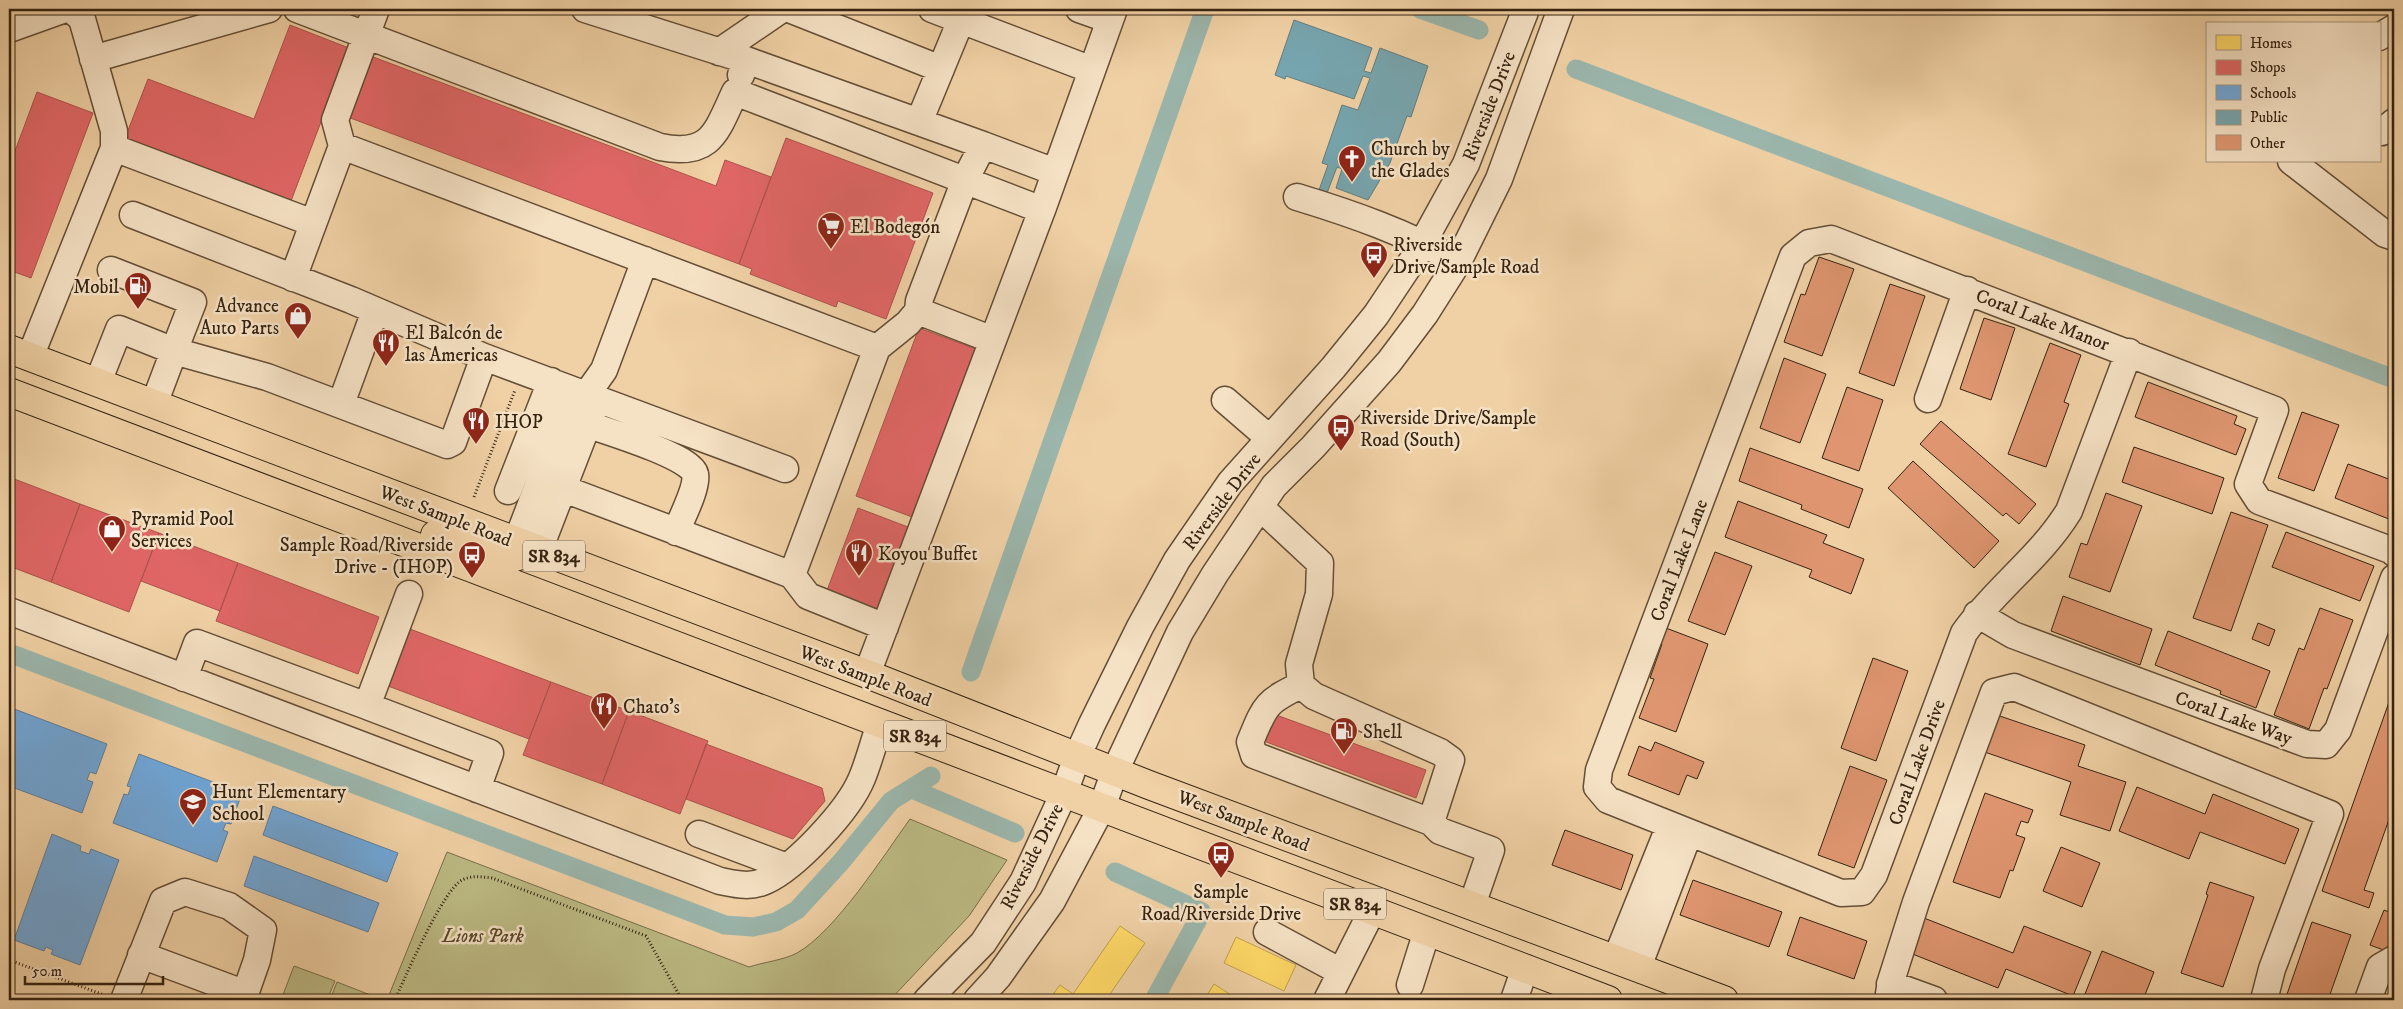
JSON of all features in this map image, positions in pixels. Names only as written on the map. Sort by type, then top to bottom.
[{"type":"main road","name":"West Sample Road","points":[[20,353],[867,674],[1076,757],[1724,1000]]},
{"type":"main road","name":"West Sample Road","points":[[9,392],[1608,1000]]},
{"type":"main road","points":[[344,520],[381,517],[504,560],[528,546]]},
{"type":"main road","points":[[512,584],[546,573],[629,603],[661,596]]},
{"type":"street","points":[[9,29],[65,9]]},
{"type":"street","points":[[20,353],[114,148],[114,131],[82,19],[71,9]]},
{"type":"street","points":[[93,59],[269,9]]},
{"type":"street","points":[[297,9],[660,147],[676,150],[694,150],[718,129],[735,92],[746,60]]},
{"type":"street","points":[[293,278],[342,146],[335,120],[376,9]]},
{"type":"street","points":[[585,9],[746,60],[1055,172]]},
{"type":"street","points":[[719,52],[782,9]]},
{"type":"street","points":[[790,9],[941,69]]},
{"type":"street","points":[[932,9],[1092,70]]},
{"type":"street","points":[[867,674],[1042,210],[1112,14],[1079,9]]},
{"type":"street","name":"Riverside Drive","points":[[927,1000],[983,943],[1023,882],[1064,792],[1076,757],[1140,627],[1177,560],[1230,483],[1333,368],[1376,315],[1423,242],[1466,164],[1526,9]]},
{"type":"street","name":"Riverside Drive","points":[[977,1000],[998,978],[1052,901],[1102,806],[1115,771],[1180,632],[1215,574],[1274,486],[1313,447],[1389,362],[1425,314],[1458,262],[1499,179],[1562,9]]},
{"type":"street","points":[[919,122],[961,20]]},
{"type":"street","points":[[2380,35],[2394,28]]},
{"type":"street","points":[[735,92],[1042,210]]},
{"type":"street","points":[[2380,132],[2394,122]]},
{"type":"street","points":[[792,575],[878,348],[908,323],[918,311],[919,301],[965,180],[983,145]]},
{"type":"street","points":[[342,146],[878,348]]},
{"type":"street","points":[[114,148],[313,223]]},
{"type":"street","points":[[2292,162],[2385,234],[2394,237]]},
{"type":"street","points":[[1297,197],[1358,215],[1423,242],[1458,262]]},
{"type":"street","points":[[133,215],[375,311],[484,357],[785,469]]},
{"type":"street","name":"Coral Lake Manor","points":[[1809,243],[1831,239],[2129,352],[2275,410],[2248,484],[2260,501],[2393,551],[2394,553]]},
{"type":"street","name":"Coral Lake Lane","points":[[1679,829],[1608,800],[1597,787],[1599,770],[1793,256],[1809,243]]},
{"type":"street","points":[[528,546],[552,449],[571,399],[587,394],[604,370],[645,260]]},
{"type":"street","points":[[111,270],[193,302],[154,404]]},
{"type":"street","points":[[1928,399],[1967,290]]},
{"type":"street","points":[[341,404],[375,311]]},
{"type":"street","points":[[918,311],[993,340]]},
{"type":"street","points":[[98,382],[119,329],[174,351],[267,377],[443,444],[450,444],[453,442],[484,357]]},
{"type":"street","name":"Coral Lake Drive","points":[[1679,829],[1841,892],[1862,892],[1874,875],[1964,633],[1977,614],[2058,530],[2069,511],[2129,352]]},
{"type":"street","points":[[508,491],[551,381]]},
{"type":"street","points":[[528,546],[564,490],[595,409],[587,394]]},
{"type":"street","points":[[1225,400],[1269,438]]},
{"type":"street","points":[[589,424],[667,453],[687,462],[694,469],[695,483],[676,532]]},
{"type":"street","points":[[528,440],[552,449]]},
{"type":"street","points":[[564,490],[792,575],[808,596],[885,627]]},
{"type":"street","points":[[1260,507],[1320,563],[1319,594],[1299,664],[1301,685],[1314,696],[1440,752],[1451,760],[1430,822]]},
{"type":"street","name":"Coral Lake Way","points":[[1977,614],[2013,636],[2307,744],[2326,745],[2338,730],[2394,578]]},
{"type":"street","points":[[367,706],[409,594]]},
{"type":"street","points":[[9,611],[720,881],[743,886],[764,882],[788,867],[829,826],[848,803],[862,780],[880,724]]},
{"type":"street","points":[[184,678],[197,643],[367,706],[490,753],[477,789]]},
{"type":"street","points":[[1301,685],[1278,696],[1264,707],[1250,742],[1254,755],[1430,822],[1440,831],[1491,850],[1472,905]]},
{"type":"street","points":[[1934,1000],[1889,992],[1916,902],[1994,692],[2014,687],[2330,814],[2272,969],[2264,1000]]},
{"type":"street","points":[[1627,963],[1679,829]]},
{"type":"street","points":[[699,834],[788,867]]},
{"type":"street","points":[[118,999],[141,955],[163,900],[185,892],[228,906],[263,930],[257,960],[244,997],[141,955]]},
{"type":"street","points":[[1327,1000],[1372,911]]},
{"type":"street","points":[[1410,985],[1427,931]]},
{"type":"street","points":[[1267,932],[1340,972]]},
{"type":"street","points":[[2368,1000],[2380,967],[2394,959]]},
{"type":"street","points":[[1514,1000],[1525,968]]},
{"type":"path","points":[[474,497],[522,370]]},
{"type":"path","points":[[395,1000],[448,896],[461,880],[476,876],[492,878],[646,936],[682,1000]]},
{"type":"path","points":[[9,960],[118,999]]},
{"type":"green space","name":"Lions Park","points":[[910,819],[1007,860],[969,916],[890,1000],[387,1000],[447,852],[749,967],[792,955],[812,943],[843,911]]},
{"type":"green space","points":[[294,966],[335,981],[327,1000],[281,1000]]},
{"type":"green space","points":[[337,982],[378,998],[377,1000],[330,1000]]},
{"type":"building: Homes","points":[[1120,926],[1145,943],[1106,1000],[1049,1000],[1060,985],[1073,994]]},
{"type":"building: Homes","points":[[1236,937],[1296,965],[1284,991],[1224,963]]},
{"type":"building: Homes","points":[[1214,984],[1239,1000],[1204,1000]]},
{"type":"building: Shops","points":[[290,25],[349,48],[291,201],[125,138],[148,79],[254,119]]},
{"type":"building: Shops","points":[[368,55],[716,186],[725,160],[771,177],[739,264],[345,116]]},
{"type":"building: Shops","points":[[37,92],[93,113],[31,278],[9,270],[9,167]]},
{"type":"building: Shops","points":[[786,138],[933,193],[886,319],[838,301],[836,307],[750,274],[752,269],[739,264]]},
{"type":"building: Shops","points":[[919,328],[976,349],[912,517],[856,496]]},
{"type":"building: Shops","points":[[9,477],[80,504],[51,582],[9,566]]},
{"type":"building: Shops","points":[[80,504],[159,533],[129,612],[51,582]]},
{"type":"building: Shops","points":[[858,508],[908,527],[876,612],[826,593]]},
{"type":"building: Shops","points":[[159,533],[238,563],[220,611],[141,581]]},
{"type":"building: Shops","points":[[238,563],[379,617],[358,674],[216,621]]},
{"type":"building: Shops","points":[[410,629],[551,682],[529,739],[388,686]]},
{"type":"building: Shops","points":[[551,682],[629,711],[602,784],[523,755]]},
{"type":"building: Shops","points":[[629,711],[708,741],[680,814],[602,784]]},
{"type":"building: Shops","name":"Shell","points":[[1271,713],[1426,770],[1416,798],[1261,740]]},
{"type":"building: Shops","points":[[706,744],[822,788],[825,801],[793,839],[686,799]]},
{"type":"building: Schools","points":[[9,707],[107,744],[96,774],[90,772],[87,780],[93,782],[82,813],[9,786]]},
{"type":"building: Schools","points":[[139,754],[242,793],[231,824],[226,823],[223,830],[228,832],[217,862],[113,823],[124,794],[128,795],[131,787],[127,786]]},
{"type":"building: Schools","points":[[273,806],[398,853],[387,882],[263,835]]},
{"type":"building: Schools","points":[[52,834],[81,846],[80,851],[89,854],[91,849],[119,860],[80,965],[51,954],[53,950],[46,947],[44,951],[14,940]]},
{"type":"building: Schools","points":[[254,856],[379,903],[368,932],[244,886]]},
{"type":"building: Public","points":[[1294,20],[1372,48],[1364,71],[1371,73],[1380,48],[1428,66],[1411,117],[1407,116],[1390,163],[1368,200],[1336,188],[1342,169],[1337,167],[1327,193],[1319,190],[1328,165],[1322,163],[1342,105],[1358,110],[1370,78],[1363,76],[1354,99],[1286,76],[1285,79],[1275,75]]},
{"type":"building: Other","points":[[1819,257],[1854,269],[1822,356],[1784,342],[1801,294],[1805,295]]},
{"type":"building: Other","points":[[1890,284],[1925,296],[1894,386],[1859,373]]},
{"type":"building: Other","points":[[1984,318],[2015,328],[1991,400],[1960,389]]},
{"type":"building: Other","points":[[2050,343],[2081,355],[2064,402],[2069,404],[2046,467],[2008,454]]},
{"type":"building: Other","points":[[1784,358],[1826,374],[1800,443],[1760,428]]},
{"type":"building: Other","points":[[2148,382],[2237,416],[2234,424],[2246,429],[2236,455],[2135,417]]},
{"type":"building: Other","points":[[1847,387],[1883,400],[1859,471],[1822,458]]},
{"type":"building: Other","points":[[2302,412],[2339,425],[2314,491],[2278,478]]},
{"type":"building: Other","points":[[1941,421],[2036,504],[2019,524],[2006,513],[2003,516],[1920,444]]},
{"type":"building: Other","points":[[2134,447],[2224,478],[2212,514],[2122,482]]},
{"type":"building: Other","points":[[1750,448],[1863,489],[1849,528],[1801,509],[1802,505],[1739,481]]},
{"type":"building: Other","points":[[1913,461],[1999,541],[1974,568],[1888,488]]},
{"type":"building: Other","points":[[2348,464],[2394,481],[2394,521],[2335,498]]},
{"type":"building: Other","points":[[2106,493],[2142,506],[2110,592],[2069,577],[2081,543],[2087,545]]},
{"type":"building: Other","points":[[1738,501],[1827,535],[1823,543],[1864,559],[1851,594],[1809,577],[1812,570],[1725,537]]},
{"type":"building: Other","points":[[2231,512],[2268,525],[2231,631],[2193,618]]},
{"type":"building: Other","points":[[2286,532],[2374,566],[2360,601],[2272,567]]},
{"type":"building: Other","points":[[1715,552],[1752,566],[1725,635],[1688,621]]},
{"type":"building: Other","points":[[2063,596],[2152,629],[2140,665],[2051,631]]},
{"type":"building: Other","points":[[2320,608],[2353,620],[2327,689],[2324,688],[2309,729],[2274,715],[2299,648],[2304,650]]},
{"type":"building: Other","points":[[2258,623],[2275,630],[2269,646],[2252,639]]},
{"type":"building: Other","points":[[1666,628],[1708,644],[1676,732],[1639,718],[1654,679],[1650,678]]},
{"type":"building: Other","points":[[2168,631],[2270,671],[2256,708],[2220,694],[2221,691],[2155,665]]},
{"type":"building: Other","points":[[1873,658],[1908,671],[1876,761],[1841,748]]},
{"type":"building: Other","points":[[2394,688],[2394,811],[2392,811],[2364,890],[2374,893],[2369,908],[2322,891]]},
{"type":"building: Other","points":[[1991,713],[2085,745],[2078,766],[2126,782],[2110,831],[2060,815],[2071,782],[1979,750]]},
{"type":"building: Other","points":[[1655,742],[1704,762],[1697,779],[1687,775],[1679,795],[1628,775],[1639,746],[1651,751]]},
{"type":"building: Other","points":[[1850,766],[1887,780],[1854,868],[1818,855]]},
{"type":"building: Other","points":[[2137,787],[2205,814],[2213,794],[2299,829],[2285,864],[2200,832],[2189,859],[2119,831]]},
{"type":"building: Other","points":[[1985,793],[2033,810],[2028,823],[2021,821],[2016,835],[2025,838],[2013,871],[2010,870],[2000,898],[1953,882]]},
{"type":"building: Other","points":[[1565,830],[1633,855],[1621,890],[1552,865]]},
{"type":"building: Other","points":[[2061,847],[2100,863],[2082,907],[2043,891]]},
{"type":"building: Other","points":[[1693,880],[1782,912],[1769,947],[1680,915]]},
{"type":"building: Other","points":[[2210,882],[2254,897],[2223,987],[2181,973],[2208,895],[2206,894]]},
{"type":"building: Other","points":[[2384,910],[2394,914],[2394,954],[2370,945]]},
{"type":"building: Other","points":[[1800,917],[1867,941],[1854,979],[1787,955]]},
{"type":"building: Other","points":[[1924,918],[2013,953],[2024,926],[2091,952],[2073,996],[2006,969],[1998,988],[1910,953]]},
{"type":"building: Other","points":[[2312,922],[2351,935],[2328,1000],[2285,1000]]},
{"type":"building: Other","points":[[2102,951],[2154,972],[2143,1000],[2083,999]]},
{"type":"waterway","points":[[971,672],[1205,9]]},
{"type":"waterway","points":[[1420,9],[1479,30]]},
{"type":"waterway","points":[[1576,69],[2394,379]]},
{"type":"waterway","points":[[9,653],[725,925],[753,927],[776,922],[797,910],[841,862],[891,801],[931,776]]},
{"type":"waterway","points":[[912,789],[1015,833]]},
{"type":"waterway","points":[[1115,872],[1202,912],[1154,1000]]},
{"type":"place","name":"Church by the Glades","points":[[1352,183]]},
{"type":"place","name":"El Bodegón","points":[[831,250]]},
{"type":"place","name":"Riverside Drive/Sample Road","points":[[1374,279]]},
{"type":"place","name":"Mobil","points":[[138,310]]},
{"type":"place","name":"Advance Auto Parts","points":[[298,340]]},
{"type":"place","name":"El Balcón de las Americas","points":[[386,367]]},
{"type":"place","name":"IHOP","points":[[476,445]]},
{"type":"place","name":"Riverside Drive/Sample Road (South)","points":[[1341,452]]},
{"type":"place","name":"Pyramid Pool Services","points":[[112,553]]},
{"type":"place","name":"Koyou Buffet","points":[[859,577]]},
{"type":"place","name":"Sample Road/Riverside Drive - (IHOP)","points":[[472,579]]},
{"type":"place","name":"Chato's","points":[[604,730]]},
{"type":"place","name":"Shell","points":[[1344,755]]},
{"type":"place","name":"Hunt Elementary School","points":[[193,826]]},
{"type":"place","name":"Sample Road/Riverside Drive","points":[[1221,879]]}]
